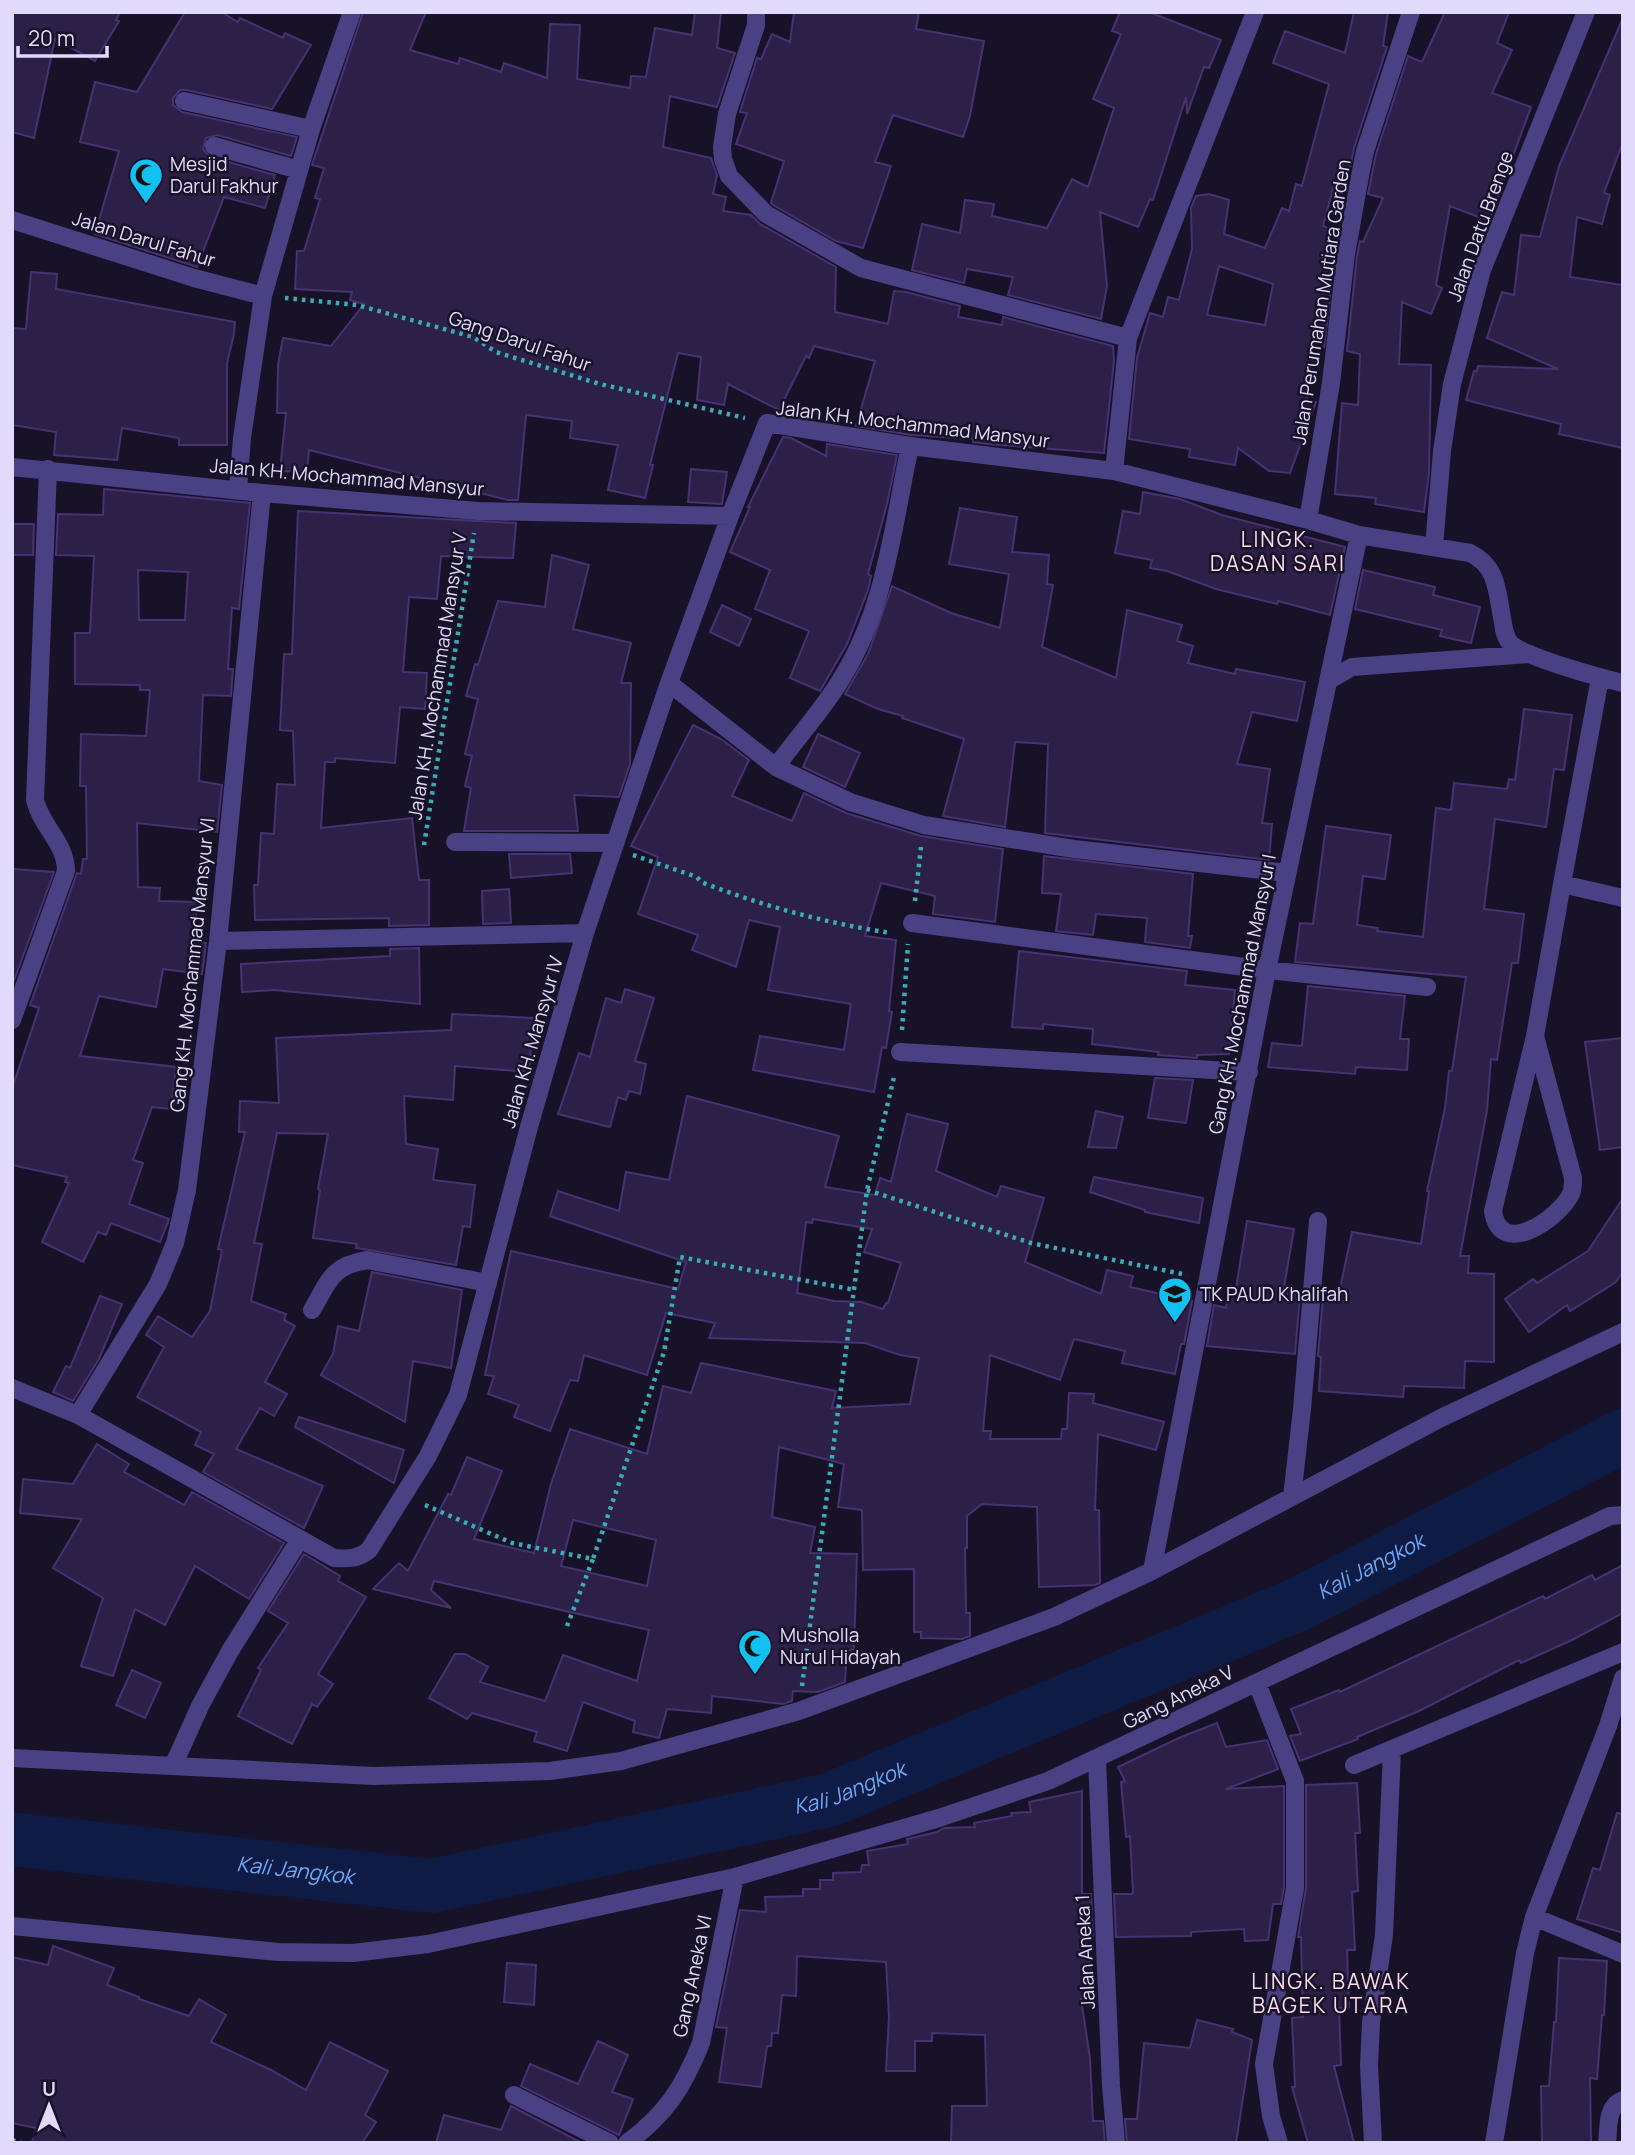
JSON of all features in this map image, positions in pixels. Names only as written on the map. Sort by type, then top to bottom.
[{"type":"street","points":[[238,489],[242,438],[263,296],[311,129],[352,12]]},
{"type":"street","points":[[756,12],[756,25],[727,114],[723,159],[729,176],[766,214],[861,268],[1128,338]]},
{"type":"street","points":[[1114,471],[1128,338],[1255,12]]},
{"type":"street","name":"Jalan Perumahan Mutiara Garden","points":[[1308,520],[1331,383],[1346,254],[1360,176],[1411,12]]},
{"type":"street","name":"Jalan Datu Brenge","points":[[1434,546],[1442,451],[1452,384],[1482,270],[1586,12]]},
{"type":"street","points":[[184,101],[311,129]]},
{"type":"street","points":[[214,146],[299,170]]},
{"type":"street","name":"Jalan Darul Fahur","points":[[12,220],[194,278],[263,296]]},
{"type":"street","name":"Jalan KH. Mochammad Mansyur","points":[[12,467],[262,493],[478,511],[730,516],[767,423],[910,446],[1114,471],[1308,520],[1359,536],[1470,553],[1484,561],[1493,576],[1507,638],[1517,648],[1600,678],[1623,683]]},
{"type":"street","points":[[776,767],[834,690],[861,642],[876,606],[887,567],[910,446]]},
{"type":"street","points":[[14,1010],[66,871],[65,855],[37,810],[35,800],[48,469]]},
{"type":"street","name":"Gang KH. Mochammad Mansyur VI","points":[[78,1415],[158,1284],[175,1243],[187,1190],[218,941],[262,493]]},
{"type":"street","name":"Jalan KH. Mansyur IV","points":[[300,1539],[334,1558],[350,1559],[369,1550],[428,1456],[458,1395],[529,1127],[585,933],[669,683],[730,516]]},
{"type":"street","name":"Gang KH. Mochammad Mansyur I","points":[[1152,1571],[1267,970],[1359,536]]},
{"type":"street","points":[[1328,681],[1352,667],[1532,654]]},
{"type":"street","points":[[1535,1036],[1573,1178],[1573,1189],[1559,1209],[1531,1230],[1513,1234],[1502,1231],[1494,1222],[1493,1211],[1535,1036],[1600,678]]},
{"type":"street","points":[[669,683],[776,767],[850,802],[924,825],[1074,849],[1287,873]]},
{"type":"street","points":[[455,842],[614,845]]},
{"type":"street","points":[[1562,884],[1623,898]]},
{"type":"street","points":[[911,930],[1427,987]]},
{"type":"street","points":[[218,941],[585,933]]},
{"type":"street","points":[[900,1052],[1249,1072]]},
{"type":"street","points":[[1292,1497],[1318,1221]]},
{"type":"street","points":[[312,1310],[334,1273],[347,1263],[367,1260],[488,1283]]},
{"type":"street","points":[[12,1758],[374,1776],[551,1771],[621,1761],[799,1711],[1054,1617],[1152,1571],[1441,1418],[1623,1332]]},
{"type":"street","points":[[12,1388],[78,1415],[300,1539],[230,1651],[201,1704],[173,1766]]},
{"type":"street","name":"Gang Aneka V","points":[[12,1926],[278,1952],[353,1953],[428,1944],[735,1877],[939,1818],[1048,1781],[1610,1517],[1623,1515]]},
{"type":"street","points":[[1354,1765],[1623,1653]]},
{"type":"street","points":[[1494,2143],[1525,1953],[1534,1917],[1608,1726],[1623,1678]]},
{"type":"street","points":[[1257,1683],[1295,1781],[1294,1888],[1264,2064],[1271,2116],[1279,2143]]},
{"type":"street","points":[[1373,2143],[1369,2066],[1371,2022],[1384,1935],[1392,1751]]},
{"type":"street","name":"Jalan Aneka 1","points":[[1097,1759],[1111,2086],[1116,2143]]},
{"type":"street","name":"Gang Aneka VI","points":[[627,2143],[654,2122],[671,2103],[693,2063],[701,2043],[735,1877]]},
{"type":"street","points":[[1534,1917],[1623,1954]]},
{"type":"street","points":[[514,2095],[610,2143]]},
{"type":"street","points":[[1607,2143],[1611,2109],[1616,2102],[1623,2100]]},
{"type":"path","name":"Gang Darul Fahur","points":[[263,296],[357,305],[473,337],[496,352],[600,384],[767,423]]},
{"type":"path","name":"Jalan KH. Mochammad Mansyur V","points":[[424,845],[478,511]]},
{"type":"path","points":[[799,1711],[867,1190],[900,1052],[924,825]]},
{"type":"path","points":[[614,845],[697,877],[701,882],[775,909],[839,925],[911,930]]},
{"type":"path","points":[[867,1190],[1031,1243],[1207,1279]]},
{"type":"path","points":[[567,1626],[593,1559],[664,1352],[680,1257],[855,1290]]},
{"type":"path","points":[[404,1495],[512,1543],[593,1559]]},
{"type":"path","points":[[12,2140],[20,2143]]},
{"type":"building","points":[[12,12],[120,12],[116,20],[119,21],[95,61],[55,39],[34,138],[12,132]]},
{"type":"building","points":[[185,12],[221,12],[238,22],[240,18],[283,38],[285,33],[311,45],[272,109],[186,90],[180,90],[173,98],[173,105],[182,112],[297,137],[291,156],[217,135],[206,138],[203,149],[210,157],[275,175],[265,208],[224,197],[197,267],[95,234],[119,151],[80,142],[95,82],[137,92]]},
{"type":"building","points":[[363,12],[426,12],[410,50],[458,64],[460,58],[501,72],[504,63],[547,78],[550,24],[580,25],[577,79],[630,88],[631,76],[646,77],[655,28],[692,35],[695,12],[721,12],[717,48],[735,53],[717,107],[670,96],[663,147],[711,158],[717,175],[713,194],[726,197],[723,211],[751,215],[760,224],[836,267],[835,312],[888,324],[894,291],[906,292],[960,306],[958,317],[1002,325],[1003,317],[1113,346],[1114,361],[1104,453],[988,444],[973,442],[973,439],[911,435],[856,426],[875,361],[814,346],[809,358],[806,356],[779,410],[728,384],[724,405],[697,400],[701,357],[678,353],[650,465],[653,465],[645,498],[608,490],[618,445],[570,438],[572,421],[526,415],[518,500],[508,500],[309,450],[307,472],[280,471],[286,413],[277,413],[278,365],[283,338],[331,346],[364,304],[350,300],[352,292],[295,289],[297,251],[304,251],[320,199],[315,198],[324,168],[312,165]]},
{"type":"building","points":[[794,12],[919,12],[916,29],[984,41],[970,116],[963,137],[893,115],[875,162],[891,166],[863,248],[836,241],[773,205],[771,203],[784,161],[736,144],[747,113],[740,112],[757,58],[761,59],[772,34],[790,42]]},
{"type":"building","points":[[1120,12],[1149,12],[1221,40],[1209,68],[1204,67],[1187,114],[1186,97],[1153,200],[1150,199],[1138,227],[1100,212],[1107,286],[1101,319],[1008,295],[1013,277],[967,269],[964,283],[912,270],[922,224],[960,233],[965,200],[994,204],[992,216],[1047,228],[1072,179],[1088,187],[1114,108],[1093,99],[1121,34],[1112,31]]},
{"type":"building","points":[[1354,12],[1388,12],[1383,46],[1387,47],[1354,148],[1346,188],[1334,185],[1323,226],[1338,232],[1324,347],[1319,346],[1306,400],[1316,402],[1290,473],[1269,471],[1238,448],[1235,465],[1189,457],[1190,449],[1129,439],[1137,358],[1150,313],[1163,317],[1168,297],[1179,300],[1192,249],[1191,208],[1196,196],[1209,194],[1229,200],[1224,234],[1265,248],[1282,208],[1289,211],[1296,184],[1302,186],[1329,84],[1273,63],[1285,31],[1345,53]],"holes":[[[1219,266],[1273,284],[1265,325],[1207,315]]]},
{"type":"building","points":[[1445,12],[1509,12],[1497,43],[1512,50],[1492,93],[1531,107],[1489,221],[1450,206],[1436,285],[1442,288],[1431,314],[1402,302],[1399,364],[1431,365],[1429,473],[1424,512],[1375,504],[1376,498],[1335,494],[1342,403],[1358,405],[1360,354],[1347,351],[1357,256],[1360,241],[1363,242],[1383,198],[1368,194],[1376,154],[1408,56],[1422,62]]},
{"type":"building","points":[[1623,18],[1623,142],[1604,193],[1610,195],[1602,224],[1577,217],[1570,277],[1623,285],[1623,448],[1559,434],[1561,424],[1466,400],[1474,371],[1477,371],[1478,366],[1558,369],[1487,338],[1502,292],[1514,295],[1521,235],[1540,237],[1559,166]]},
{"type":"building","points":[[31,272],[57,274],[56,289],[235,322],[227,363],[227,445],[179,445],[179,438],[122,428],[117,460],[54,455],[56,432],[12,425],[12,328],[26,329]]},
{"type":"building","points":[[783,437],[791,438],[826,456],[827,444],[897,455],[868,574],[871,576],[868,590],[847,644],[820,691],[790,678],[809,631],[755,609],[770,570],[730,552],[748,507]]},
{"type":"building","points":[[691,469],[727,472],[722,504],[688,502]]},
{"type":"building","points":[[104,489],[250,503],[239,609],[232,608],[228,669],[233,669],[231,696],[203,695],[199,781],[222,785],[217,832],[137,823],[138,887],[160,888],[159,901],[197,902],[195,942],[206,943],[202,974],[163,969],[156,1007],[99,996],[80,1056],[176,1067],[171,1109],[152,1107],[133,1160],[143,1163],[129,1204],[169,1219],[160,1242],[111,1223],[106,1235],[98,1232],[83,1262],[42,1242],[69,1183],[65,1182],[67,1177],[12,1165],[12,1089],[39,1008],[30,1005],[77,873],[81,874],[83,859],[87,859],[86,786],[80,786],[81,734],[146,736],[150,690],[140,690],[140,685],[75,684],[75,633],[90,633],[94,556],[56,555],[58,514],[103,515]],"holes":[[[138,570],[188,572],[185,620],[139,620]]]},
{"type":"building","points":[[1143,492],[1180,499],[1222,515],[1345,547],[1330,615],[1216,589],[1167,571],[1150,568],[1152,560],[1115,553],[1123,511],[1140,514]]},
{"type":"building","points":[[960,508],[1017,517],[1012,552],[1049,555],[1047,584],[1053,585],[1042,647],[1116,678],[1127,610],[1182,625],[1177,641],[1193,646],[1188,663],[1235,674],[1236,669],[1305,682],[1297,721],[1252,712],[1237,764],[1270,769],[1262,823],[1272,824],[1269,860],[1045,833],[1048,744],[1015,742],[1005,827],[943,816],[964,739],[878,709],[845,694],[868,654],[892,586],[951,613],[1000,628],[1009,574],[949,564]]},
{"type":"building","points":[[298,511],[516,523],[513,558],[441,556],[437,599],[409,597],[403,672],[427,673],[425,709],[400,707],[395,763],[335,758],[335,762],[325,762],[321,828],[412,818],[419,880],[429,880],[429,925],[389,926],[389,918],[255,920],[254,885],[258,885],[261,833],[274,834],[277,784],[295,785],[293,731],[280,730],[284,654],[292,654]]},
{"type":"building","points":[[12,524],[34,524],[33,555],[12,555]]},
{"type":"building","points":[[552,555],[589,565],[573,629],[631,643],[621,683],[631,683],[630,764],[619,797],[574,795],[578,831],[464,831],[471,788],[465,786],[472,756],[465,754],[478,699],[466,696],[475,664],[478,665],[498,601],[545,607]]},
{"type":"building","points":[[1363,570],[1435,587],[1433,595],[1480,607],[1471,643],[1440,636],[1442,630],[1355,609]]},
{"type":"building","points":[[722,605],[751,619],[739,646],[710,632]]},
{"type":"building","points":[[1524,709],[1572,715],[1564,770],[1554,769],[1546,827],[1495,819],[1484,909],[1524,914],[1518,963],[1512,963],[1497,1060],[1491,1059],[1487,1110],[1460,1256],[1469,1256],[1468,1273],[1494,1274],[1494,1362],[1465,1361],[1464,1388],[1404,1386],[1403,1397],[1319,1391],[1321,1357],[1318,1356],[1323,1297],[1338,1298],[1352,1232],[1421,1244],[1427,1191],[1445,1108],[1449,1071],[1452,1071],[1466,977],[1295,962],[1300,923],[1313,924],[1326,826],[1391,835],[1385,879],[1363,876],[1357,925],[1378,928],[1377,931],[1423,937],[1436,808],[1451,810],[1454,783],[1507,789],[1509,779],[1515,780]]},
{"type":"building","points":[[693,725],[721,739],[749,760],[732,796],[792,821],[804,793],[846,813],[921,836],[1003,849],[995,922],[933,914],[935,896],[881,883],[865,936],[896,940],[889,1011],[892,1012],[874,1092],[753,1070],[760,1036],[844,1050],[851,1004],[768,990],[780,927],[749,920],[736,967],[692,950],[698,935],[638,914],[658,857],[631,846]]},
{"type":"building","points":[[818,734],[860,753],[845,787],[803,767]]},
{"type":"building","points":[[509,854],[570,854],[572,873],[511,878]]},
{"type":"building","points":[[1044,856],[1193,874],[1188,936],[1192,936],[1190,948],[1145,942],[1147,918],[1096,914],[1093,935],[1056,931],[1061,894],[1042,893]]},
{"type":"building","points":[[12,869],[54,872],[12,986]]},
{"type":"building","points":[[509,889],[511,923],[483,924],[482,891]]},
{"type":"building","points":[[419,948],[420,1004],[274,990],[242,992],[241,964],[390,956],[390,949]]},
{"type":"building","points":[[1019,951],[1187,971],[1185,985],[1235,990],[1229,1054],[1197,1055],[1197,1058],[1158,1055],[1159,1052],[1092,1044],[1093,1029],[1043,1024],[1043,1029],[1012,1027]]},
{"type":"building","points":[[1308,986],[1405,996],[1400,1039],[1409,1039],[1407,1070],[1356,1067],[1355,1074],[1268,1067],[1272,1043],[1302,1046]]},
{"type":"building","points":[[625,989],[654,998],[635,1061],[646,1064],[640,1094],[629,1091],[626,1100],[618,1097],[610,1127],[558,1114],[579,1053],[590,1057],[606,998],[621,1003]]},
{"type":"building","points":[[452,1014],[533,1018],[529,1072],[455,1066],[453,1100],[404,1096],[406,1144],[438,1149],[433,1180],[475,1185],[470,1227],[463,1226],[456,1265],[356,1248],[357,1244],[313,1238],[328,1134],[277,1133],[254,1243],[262,1244],[251,1301],[286,1314],[284,1320],[295,1326],[265,1382],[287,1394],[274,1416],[260,1408],[236,1449],[323,1486],[304,1528],[203,1472],[214,1454],[195,1445],[201,1432],[137,1397],[164,1347],[146,1335],[158,1316],[192,1337],[210,1311],[222,1250],[218,1249],[245,1132],[239,1132],[240,1101],[279,1103],[276,1038],[451,1030]]},
{"type":"building","points":[[1623,1038],[1623,1147],[1600,1150],[1585,1042]]},
{"type":"building","points":[[1155,1078],[1193,1080],[1186,1123],[1148,1118]]},
{"type":"building","points":[[687,1096],[839,1136],[825,1187],[875,1195],[880,1178],[891,1182],[907,1114],[948,1124],[936,1171],[997,1197],[1001,1186],[1044,1198],[1025,1262],[1101,1294],[1107,1270],[1133,1276],[1130,1287],[1192,1301],[1175,1374],[1122,1363],[1125,1351],[1074,1339],[1060,1380],[990,1355],[983,1431],[991,1431],[990,1439],[1061,1439],[1062,1429],[1067,1429],[1069,1393],[1094,1394],[1093,1403],[1164,1422],[1156,1450],[1098,1434],[1095,1510],[1099,1510],[1100,1583],[1039,1587],[1037,1507],[982,1504],[967,1516],[966,1613],[970,1613],[970,1636],[962,1639],[921,1638],[921,1632],[914,1632],[914,1569],[863,1570],[862,1510],[838,1507],[844,1464],[779,1447],[772,1517],[815,1527],[810,1553],[857,1554],[854,1650],[847,1650],[845,1682],[818,1692],[793,1691],[792,1701],[783,1704],[712,1696],[711,1713],[667,1709],[659,1738],[633,1732],[635,1721],[583,1702],[567,1751],[534,1741],[537,1732],[472,1713],[467,1719],[429,1698],[455,1654],[465,1654],[488,1667],[480,1682],[545,1701],[563,1655],[637,1681],[649,1630],[434,1581],[431,1590],[451,1608],[373,1589],[399,1563],[408,1571],[448,1494],[451,1495],[467,1457],[502,1471],[474,1539],[534,1553],[551,1484],[570,1429],[647,1454],[663,1386],[691,1393],[701,1363],[836,1391],[832,1408],[910,1404],[919,1358],[900,1355],[865,1343],[709,1338],[715,1323],[666,1313],[647,1375],[584,1355],[578,1381],[570,1380],[550,1431],[514,1417],[519,1405],[488,1394],[494,1376],[485,1375],[511,1251],[678,1289],[686,1262],[550,1216],[558,1191],[619,1211],[626,1172],[669,1180]],"holes":[[[813,1219],[872,1229],[864,1252],[901,1263],[888,1303],[883,1309],[861,1302],[834,1301],[797,1293],[806,1222],[812,1223]],[[573,1520],[656,1540],[647,1586],[561,1566]]]},
{"type":"building","points":[[1096,1111],[1123,1117],[1116,1148],[1088,1147]]},
{"type":"building","points":[[1094,1177],[1203,1198],[1199,1223],[1145,1212],[1090,1192]]},
{"type":"building","points":[[1623,1198],[1623,1271],[1616,1282],[1570,1311],[1567,1305],[1529,1332],[1505,1299],[1533,1279],[1537,1283],[1588,1251]]},
{"type":"building","points":[[1247,1221],[1294,1229],[1283,1293],[1300,1295],[1295,1354],[1207,1346],[1214,1305],[1226,1308],[1229,1287],[1236,1288]]},
{"type":"building","points":[[372,1272],[462,1290],[451,1368],[413,1361],[405,1422],[321,1375],[333,1354],[338,1326],[359,1331]]},
{"type":"building","points":[[100,1296],[122,1304],[99,1359],[73,1401],[53,1392],[66,1366],[70,1368]]},
{"type":"building","points":[[299,1417],[404,1450],[394,1483],[295,1427]]},
{"type":"building","points":[[97,1444],[129,1464],[124,1472],[184,1505],[192,1492],[284,1543],[249,1599],[195,1566],[165,1625],[135,1609],[113,1676],[81,1666],[103,1598],[53,1568],[82,1519],[20,1513],[23,1479],[73,1484]]},
{"type":"building","points":[[304,1554],[340,1576],[338,1581],[366,1597],[318,1674],[333,1684],[317,1707],[312,1704],[292,1744],[238,1716],[261,1670],[258,1668],[288,1623],[268,1611]]},
{"type":"building","points":[[1623,1565],[1623,1613],[1572,1640],[1521,1663],[1519,1660],[1419,1711],[1357,1737],[1358,1739],[1300,1761],[1290,1736],[1301,1734],[1291,1709],[1339,1690],[1340,1692],[1543,1596],[1545,1599],[1592,1575],[1595,1580]]},
{"type":"building","points":[[132,1670],[161,1683],[145,1718],[116,1705]]},
{"type":"building","points":[[1217,1723],[1226,1747],[1267,1740],[1278,1769],[1226,1789],[1284,1786],[1284,1887],[1281,1904],[1273,1904],[1268,1940],[1245,1941],[1244,1929],[1191,1932],[1191,1936],[1116,1937],[1114,1894],[1133,1892],[1130,1836],[1126,1837],[1121,1782],[1125,1781],[1118,1767]]},
{"type":"building","points":[[1357,1783],[1360,1833],[1355,1833],[1358,1891],[1352,1892],[1355,1950],[1347,1950],[1349,2008],[1339,2008],[1341,2065],[1334,2066],[1354,2143],[1308,2143],[1292,2087],[1295,2087],[1292,2018],[1303,2017],[1301,1937],[1298,1937],[1306,1888],[1306,1785]]},
{"type":"building","points":[[1082,1791],[1082,1894],[1091,1894],[1093,1937],[1085,1937],[1096,1996],[1081,1999],[1090,2058],[1093,2121],[1103,2121],[1105,2143],[951,2143],[952,2106],[987,2106],[985,2035],[932,2033],[932,2041],[915,2041],[915,2071],[886,2071],[889,2017],[886,1962],[797,1956],[796,1996],[782,1995],[778,2033],[772,2033],[771,2046],[767,2046],[761,2087],[719,2082],[727,2028],[716,2027],[740,1910],[766,1912],[765,1897],[803,1896],[803,1889],[820,1889],[820,1880],[833,1880],[833,1873],[861,1872],[862,1865],[869,1865],[867,1851],[908,1844],[907,1839],[944,1828],[975,1827],[974,1823],[1012,1816],[1011,1813],[1031,1812],[1029,1802]]},
{"type":"building","points":[[1617,1813],[1623,1814],[1623,1933],[1577,1919],[1593,1868],[1600,1870]]},
{"type":"building","points":[[53,1946],[114,1968],[107,1985],[139,1999],[189,2016],[199,1999],[226,2015],[211,2042],[306,2090],[330,2042],[388,2071],[365,2115],[376,2122],[362,2143],[32,2143],[36,2128],[12,2123],[12,1957],[48,1965]]},
{"type":"building","points":[[1559,1958],[1607,1961],[1597,2079],[1590,2078],[1591,2143],[1542,2143],[1541,2086],[1549,2086]]},
{"type":"building","points":[[507,1963],[536,1965],[534,2005],[504,2002]]},
{"type":"building","points":[[1197,2020],[1233,2029],[1232,2032],[1252,2040],[1236,2143],[1127,2143],[1125,2119],[1137,2119],[1144,2043],[1190,2048]]},
{"type":"building","points":[[598,2041],[628,2055],[612,2092],[633,2099],[619,2135],[521,2086],[530,2064],[578,2084]]},
{"type":"building","points":[[511,2106],[582,2143],[436,2143],[444,2115],[501,2130]]},
{"type":"waterway","name":"Kali Jangkok","points":[[12,1839],[432,1886],[829,1800],[1299,1604],[1623,1436]]},
{"type":"place","name":"Mesjid Darul Fakhur","points":[[146,205]]},
{"type":"place","name":"TK PAUD Khalifah","points":[[1175,1324]]},
{"type":"place","name":"Musholla Nurul Hidayah","points":[[755,1676]]},
{"type":"district","name":"LINGK. DASAN SARI","points":[[1278,552]]},
{"type":"district","name":"LINGK. BAWAK BAGEK UTARA","points":[[1331,1994]]}]
